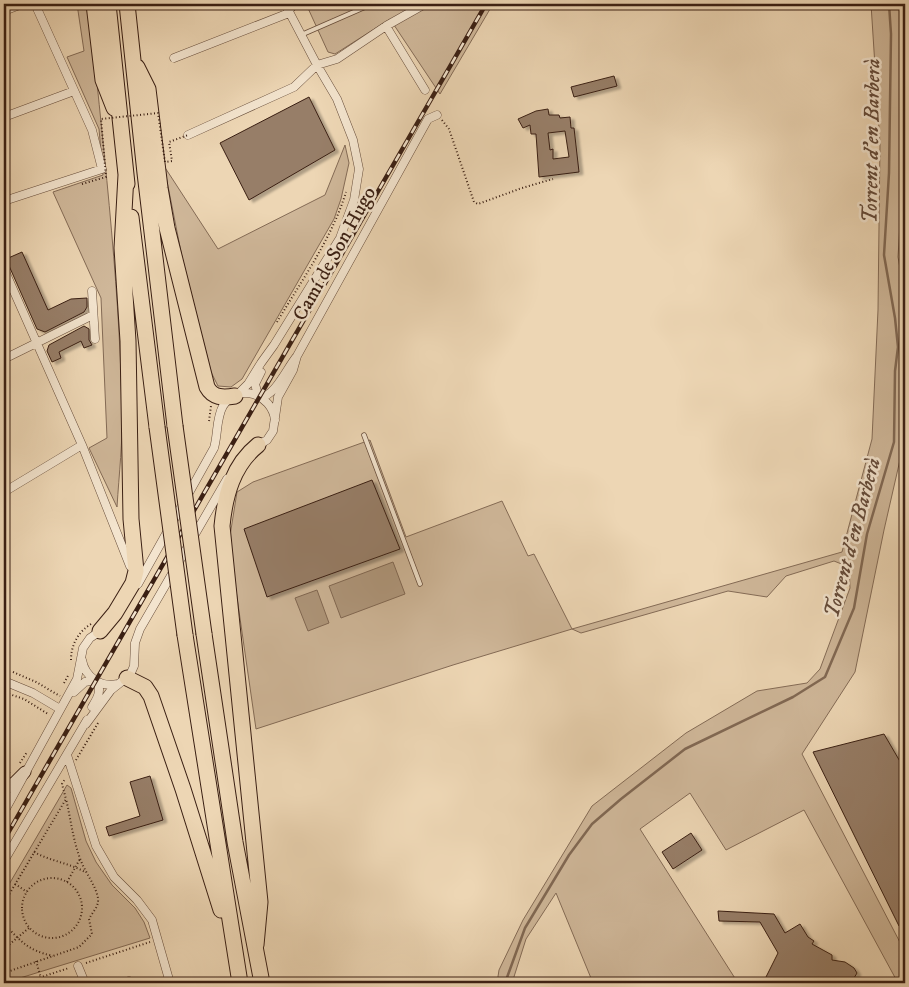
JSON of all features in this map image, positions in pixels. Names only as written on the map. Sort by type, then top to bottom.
[{"type":"highway","points":[[94,4],[103,80],[121,128]]},
{"type":"highway","points":[[108,4],[156,427],[185,635],[240,983]]},
{"type":"highway","points":[[127,4],[175,426],[235,842],[262,983]]},
{"type":"highway","points":[[130,36],[138,4]]},
{"type":"highway","points":[[132,59],[148,88],[160,188],[167,228],[207,387],[211,393],[222,398],[236,395]]},
{"type":"highway","points":[[97,628],[113,617],[133,583],[136,571],[131,519],[128,342],[122,248],[126,175]]},
{"type":"highway","points":[[256,946],[260,902],[222,526],[229,487],[244,459],[258,445]]},
{"type":"highway","points":[[124,681],[145,687],[151,696],[183,789],[234,950]]},
{"type":"street","points":[[4,10],[22,4]]},
{"type":"street","points":[[4,201],[102,169],[92,130],[36,4]]},
{"type":"street","points":[[275,420],[270,405],[259,396],[256,390],[256,380],[274,345],[340,238],[354,200],[359,169],[353,140],[337,99],[284,4]]},
{"type":"street","points":[[188,135],[294,87],[317,65],[338,59],[386,26],[425,4]]},
{"type":"street","points":[[174,58],[289,14]]},
{"type":"street","points":[[386,26],[425,90]]},
{"type":"street","points":[[4,117],[74,91]]},
{"type":"street","name":"Camí de Son Hugo","points":[[259,396],[265,397],[274,391],[297,356],[428,119],[437,115]]},
{"type":"street","points":[[4,269],[82,445],[130,567]]},
{"type":"street","points":[[92,292],[95,339]]},
{"type":"street","points":[[4,359],[93,315]]},
{"type":"street","points":[[4,790],[15,782],[57,707],[77,679],[86,643],[97,628],[110,625],[120,614],[141,580],[214,448],[222,407],[248,384],[260,363],[274,345]]},
{"type":"street","points":[[4,861],[86,724],[111,690],[124,681],[134,666],[135,643],[140,629],[236,463],[244,454],[270,436],[275,420],[278,397],[297,356]]},
{"type":"street","points":[[236,395],[247,393],[259,396]]},
{"type":"street","points":[[4,492],[82,445]]},
{"type":"street","points":[[82,655],[83,666],[100,688],[86,724]]},
{"type":"street","points":[[4,680],[28,690],[57,707]]},
{"type":"street","points":[[57,707],[88,680],[107,685],[124,681]]},
{"type":"street","points":[[67,756],[76,768],[96,846],[114,877],[137,900],[152,920],[170,983]]},
{"type":"street","points":[[4,812],[21,770]]},
{"type":"street","points":[[78,966],[85,983]]},
{"type":"lane","points":[[289,14],[297,4]]},
{"type":"lane","points":[[301,35],[372,4]]},
{"type":"lane","points":[[364,435],[420,584]]},
{"type":"path","points":[[82,184],[106,178],[101,119],[158,113],[165,162],[172,161],[168,142],[188,135]]},
{"type":"path","points":[[437,115],[449,128],[474,202],[478,204],[522,188],[553,180]]},
{"type":"path","points":[[211,427],[213,403],[216,396]]},
{"type":"path","points":[[74,665],[74,653],[77,642],[84,632],[97,628]]},
{"type":"path","points":[[65,686],[73,671]]},
{"type":"path","points":[[13,672],[36,682],[60,696]]},
{"type":"path","points":[[8,694],[29,702],[48,714],[57,707],[62,691]]},
{"type":"path","points":[[21,770],[30,747]]},
{"type":"path","points":[[4,973],[79,947],[92,934],[89,919],[99,903],[96,892],[80,859],[72,834],[62,784],[76,768],[77,758]]},
{"type":"path","points":[[4,776],[12,771]]},
{"type":"path","points":[[4,903],[66,799]]},
{"type":"path","points":[[34,852],[44,857],[75,866],[86,872]]},
{"type":"path","points":[[67,882],[80,859]]},
{"type":"path","points":[[49,878],[67,882],[75,889],[82,907],[76,926],[60,937],[50,938],[40,935],[26,922],[23,913],[22,903],[27,892],[31,886],[49,878]]},
{"type":"path","points":[[15,884],[27,892]]},
{"type":"path","points":[[4,924],[24,945],[35,951],[53,956]]},
{"type":"path","points":[[4,949],[30,927]]},
{"type":"path","points":[[23,983],[78,966],[157,937]]},
{"type":"path","points":[[36,961],[41,978]]},
{"type":"shaded area","points":[[77,4],[89,4],[114,256],[122,408],[117,507],[89,448],[107,438],[101,298],[53,192],[103,175],[99,129],[67,57],[84,51]]},
{"type":"shaded area","points":[[309,4],[493,4],[440,94],[390,19],[335,54],[328,52],[307,6]]},
{"type":"shaded area","points":[[871,4],[899,4],[905,106],[905,142],[898,257],[905,296],[905,438],[855,672],[802,754],[905,952],[905,983],[898,983],[804,810],[726,850],[690,793],[640,829],[738,983],[593,983],[556,893],[526,939],[512,983],[497,983],[499,970],[523,920],[592,806],[686,733],[757,691],[807,683],[820,669],[850,588],[849,567],[834,561],[786,576],[767,597],[728,591],[581,633],[572,629],[842,552],[872,439],[878,310],[880,144]]},
{"type":"shaded area","points":[[345,145],[349,163],[341,199],[334,219],[242,379],[231,387],[218,386],[211,372],[182,257],[164,166],[218,249],[325,195]]},
{"type":"shaded area","points":[[370,440],[406,537],[502,501],[528,556],[534,554],[572,629],[453,665],[256,729],[229,542],[237,492],[253,482]]},
{"type":"shaded area","points":[[393,562],[405,594],[341,618],[329,586]]},
{"type":"shaded area","points":[[317,590],[329,623],[308,631],[295,598]]},
{"type":"shaded area","points":[[67,785],[71,788],[86,841],[96,862],[112,885],[135,908],[144,922],[150,938],[7,982],[4,972],[4,893]]},
{"type":"building","points":[[614,76],[617,86],[574,97],[571,87]]},
{"type":"building","points":[[309,97],[335,150],[249,200],[220,143]]},
{"type":"building","points":[[548,109],[549,115],[559,115],[560,118],[570,117],[571,128],[574,128],[579,172],[539,177],[536,134],[531,134],[530,125],[523,128],[518,119],[536,111]],"holes":[[[565,131],[569,157],[553,159],[553,149],[550,150],[548,133]]]},
{"type":"building","points":[[22,252],[48,310],[71,299],[87,298],[87,307],[84,312],[45,332],[37,329],[6,259]]},
{"type":"building","points":[[84,326],[89,329],[89,340],[92,345],[84,348],[81,341],[59,352],[61,358],[52,362],[47,351],[49,345]]},
{"type":"building","points":[[372,480],[400,549],[267,597],[244,529]]},
{"type":"building","points":[[884,734],[905,770],[905,923],[899,926],[813,752]]},
{"type":"building","points":[[150,776],[163,820],[109,836],[106,827],[140,816],[130,782]]},
{"type":"building","points":[[691,833],[702,850],[673,869],[662,852]]},
{"type":"building","points":[[718,911],[774,914],[785,933],[800,924],[808,937],[814,941],[812,944],[832,955],[832,960],[845,962],[854,968],[857,973],[851,983],[763,983],[778,953],[760,922],[719,921]]},
{"type":"waterway","name":"Torrent d'en Barberà","points":[[505,983],[525,928],[569,855],[592,824],[685,749],[793,697],[825,677],[854,608],[867,534],[894,442],[895,371],[898,347],[884,255],[889,173],[891,34],[889,4]]},
{"type":"railway","points":[[4,840],[486,4]]}]
